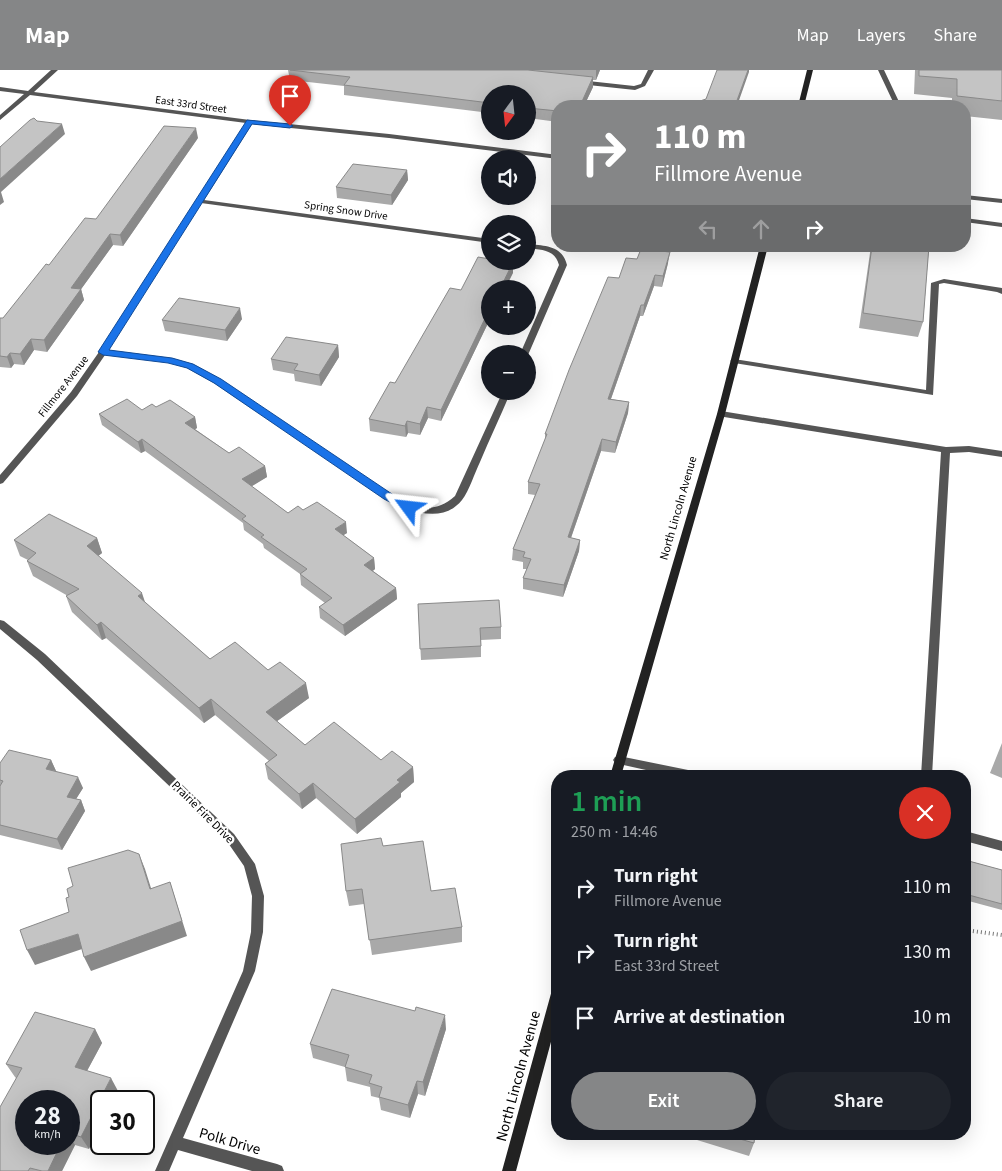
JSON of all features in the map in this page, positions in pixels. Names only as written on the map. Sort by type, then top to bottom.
[{"type":"street","points":[[0,118],[55,70]]},
{"type":"street","points":[[569,81],[635,88],[643,85],[651,70]]},
{"type":"street","points":[[802,100],[810,70]]},
{"type":"street","points":[[881,70],[895,100]]},
{"type":"street","name":"East 33rd Street","points":[[0,89],[250,122],[389,136],[551,156]]},
{"type":"street","name":"Fillmore Avenue","points":[[0,481],[74,394],[103,352],[250,122]]},
{"type":"street","points":[[971,198],[1002,201]]},
{"type":"street","name":"Spring Snow Drive","points":[[199,201],[481,240]]},
{"type":"street","points":[[971,221],[1002,225]]},
{"type":"street","points":[[536,247],[551,249]]},
{"type":"street","points":[[528,345],[563,265],[561,257],[555,252]]},
{"type":"street","name":"North Lincoln Avenue","points":[[616,770],[721,414],[762,252]]},
{"type":"street","points":[[734,362],[930,393],[936,283],[944,281],[1002,292]]},
{"type":"street","points":[[103,352],[168,360],[190,366],[217,381],[388,496],[409,508],[420,510],[444,509],[459,498],[503,400]]},
{"type":"street","points":[[721,414],[946,450],[969,449],[1002,454]]},
{"type":"street","points":[[927,770],[946,450]]},
{"type":"street","name":"Prairie Fire Drive","points":[[0,624],[42,657],[230,837],[249,864],[258,896],[257,932],[249,971],[162,1171]]},
{"type":"street","points":[[619,760],[665,770]]},
{"type":"street","points":[[971,838],[1002,846]]},
{"type":"street","name":"North Lincoln Avenue","points":[[509,1171],[551,1016]]},
{"type":"street","name":"Polk Drive","points":[[174,1142],[277,1171]]},
{"type":"path","points":[[971,931],[1002,935]]},
{"type":"building","points":[[290,70],[528,70],[593,77],[583,100],[551,100],[551,110],[536,109],[536,85],[481,85],[481,102],[344,85],[350,77]]},
{"type":"building","points":[[717,70],[748,70],[737,100],[703,100],[706,99]]},
{"type":"building","points":[[919,70],[1002,70],[1002,101],[957,96],[957,79],[919,76]]},
{"type":"building","points":[[34,118],[37,121],[62,124],[0,179],[0,147]]},
{"type":"building","points":[[164,126],[196,128],[120,235],[110,234],[71,288],[81,289],[44,340],[31,339],[20,354],[10,353],[7,357],[0,356],[0,318],[3,318],[46,264],[49,265],[85,218],[96,219]]},
{"type":"building","points":[[353,164],[407,170],[391,195],[336,187]]},
{"type":"building","points":[[640,252],[670,252],[663,276],[655,275],[644,305],[641,305],[608,399],[629,402],[616,442],[602,439],[568,537],[580,540],[564,585],[523,578],[531,559],[523,557],[525,552],[513,549],[540,484],[528,482],[547,434],[545,434],[569,370],[608,277],[619,278],[626,258],[637,259]]},
{"type":"building","points":[[871,252],[929,252],[923,322],[863,313]]},
{"type":"building","points":[[478,257],[481,258],[481,270],[509,270],[504,280],[481,280],[481,327],[441,410],[427,407],[420,424],[407,421],[405,426],[369,419],[390,382],[395,383],[450,288],[461,290]]},
{"type":"building","points":[[179,298],[240,308],[225,330],[162,320]]},
{"type":"building","points":[[286,337],[338,345],[319,375],[294,370],[298,364],[271,359]]},
{"type":"building","points":[[127,399],[142,410],[152,404],[156,407],[170,400],[195,417],[185,423],[229,453],[239,447],[265,466],[242,479],[288,513],[298,506],[303,510],[317,502],[346,522],[335,529],[374,558],[364,565],[396,588],[343,625],[319,607],[332,598],[300,574],[307,569],[261,537],[264,535],[242,519],[246,516],[142,439],[138,442],[99,414]]},
{"type":"building","points":[[49,514],[97,538],[87,546],[142,593],[138,596],[210,659],[235,642],[268,670],[280,662],[306,683],[266,712],[305,745],[334,722],[381,760],[392,751],[413,767],[397,780],[400,782],[355,819],[313,783],[299,794],[265,764],[277,755],[211,699],[199,708],[101,622],[97,625],[66,596],[79,589],[27,561],[36,553],[14,540]]},
{"type":"building","points":[[499,600],[501,627],[480,628],[481,646],[420,649],[418,604]]},
{"type":"building","points":[[9,750],[51,760],[46,769],[78,777],[67,797],[81,800],[57,839],[0,825],[0,786],[3,781],[0,780],[0,763]]},
{"type":"building","points":[[381,838],[383,846],[423,841],[431,891],[455,888],[462,927],[369,940],[362,889],[346,891],[341,844]]},
{"type":"building","points":[[128,850],[139,854],[150,889],[170,882],[182,921],[84,957],[78,934],[27,950],[20,930],[69,912],[66,898],[69,897],[67,889],[73,886],[68,868]]},
{"type":"building","points":[[971,862],[1002,870],[1002,904],[971,896]]},
{"type":"building","points":[[332,989],[415,1011],[416,1007],[445,1015],[423,1082],[417,1081],[408,1105],[379,1097],[382,1087],[369,1083],[372,1075],[345,1067],[349,1055],[310,1044]]},
{"type":"building","points":[[35,1012],[95,1029],[75,1067],[111,1078],[105,1090],[90,1090],[90,1119],[81,1137],[80,1090],[15,1090],[15,1155],[56,1155],[48,1171],[30,1168],[28,1171],[0,1171],[0,1107],[22,1068],[6,1064]]},
{"type":"building","points":[[743,1140],[754,1140],[754,1143]]},
{"type":"route","points":[[290,126],[250,122],[103,352],[168,360],[190,366],[217,381],[388,496],[409,508]]}]
